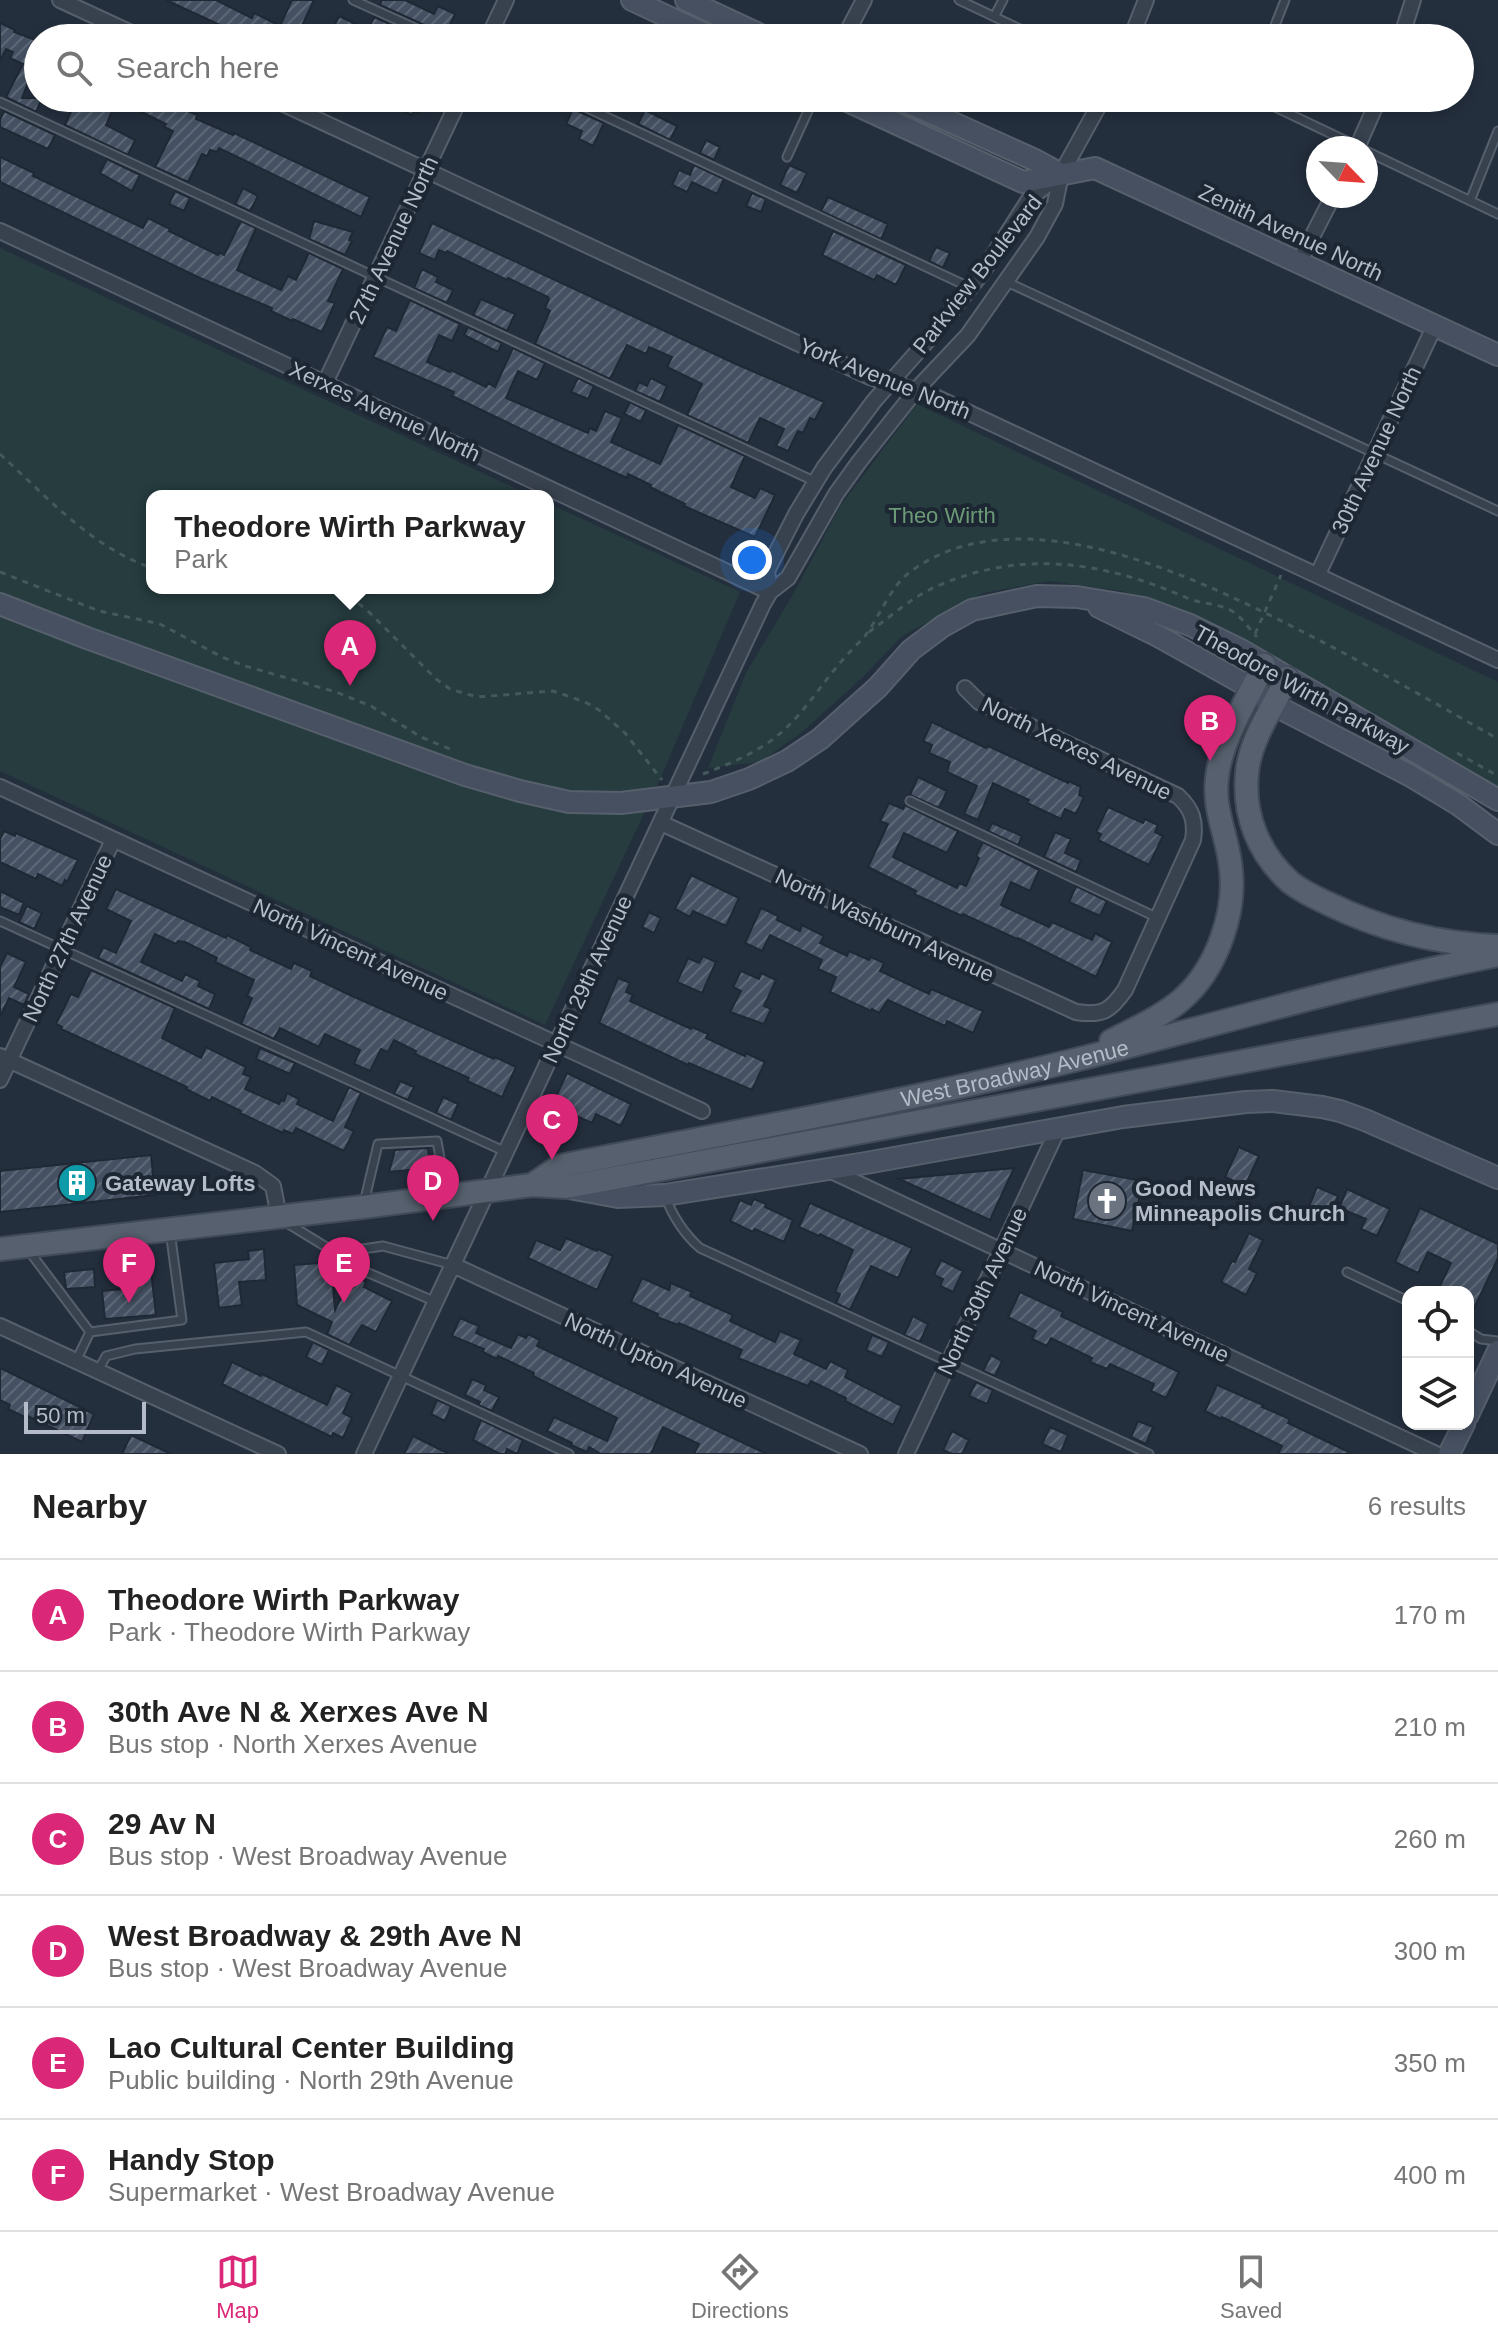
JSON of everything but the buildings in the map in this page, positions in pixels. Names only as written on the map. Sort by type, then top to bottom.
[{"type":"main road","points":[[1074,1060],[1140,1026],[1178,1002],[1192,990],[1207,968],[1228,920],[1232,891],[1230,860],[1219,819],[1217,776],[1225,747],[1264,665]]},
{"type":"main road","points":[[1287,678],[1254,744],[1247,770],[1248,814],[1265,851],[1289,881],[1314,897],[1374,923],[1453,943],[1498,946]]},
{"type":"main road","name":"West Broadway Avenue","points":[[532,1185],[560,1166],[950,1088],[1074,1060],[1427,969],[1498,955]]},
{"type":"main road","name":"West Broadway Avenue","points":[[0,1249],[532,1185],[566,1187],[1498,1014]]},
{"type":"street","points":[[60,0],[112,24]]},
{"type":"street","points":[[495,24],[506,0]]},
{"type":"street","points":[[632,0],[683,24]]},
{"type":"street","points":[[686,0],[737,24]]},
{"type":"street","points":[[851,24],[864,0]]},
{"type":"street","points":[[1137,24],[1146,0]]},
{"type":"street","points":[[1405,24],[1413,0]]},
{"type":"street","name":"York Avenue North","points":[[301,112],[870,377],[917,389],[1498,660]]},
{"type":"street","name":"27th Avenue North","points":[[325,383],[453,112]]},
{"type":"street","name":"Zenith Avenue North","points":[[871,112],[1023,182],[1095,168],[1498,355]]},
{"type":"street","points":[[929,112],[1061,174]]},
{"type":"street","name":"Parkview Boulevard","points":[[1061,174],[1030,198],[971,288],[839,447],[796,514],[767,571],[770,592],[788,578],[836,494],[917,389],[968,335],[1007,282],[1055,204],[1061,174],[1095,112]]},
{"type":"street","points":[[1365,136],[1374,112]]},
{"type":"street","points":[[1299,262],[1327,208]]},
{"type":"street","name":"Xerxes Avenue North","points":[[0,231],[553,490]]},
{"type":"street","name":"30th Avenue North","points":[[1318,574],[1435,325]]},
{"type":"street","name":"Xerxes Avenue North","points":[[554,491],[770,592]]},
{"type":"street","name":"North 29th Avenue","points":[[364,1454],[661,823],[668,790],[770,592]]},
{"type":"street","name":"Theodore Wirth Parkway","points":[[0,604],[436,765],[520,791],[569,802],[621,803],[668,790],[711,792],[787,761],[820,739],[850,713],[911,650],[943,626],[972,610],[1037,596],[1077,597],[1144,608],[1169,616],[1241,650],[1498,800]]},
{"type":"street","name":"Theodore Wirth Parkway","points":[[1077,597],[1158,636],[1253,689],[1274,705],[1409,775],[1459,805],[1498,834]]},
{"type":"street","name":"North Xerxes Avenue","points":[[965,688],[979,702],[1178,796],[1190,807],[1195,826],[1193,840],[1158,918]]},
{"type":"street","name":"North Vincent Avenue","points":[[0,787],[702,1111]]},
{"type":"street","name":"North Washburn Avenue","points":[[661,823],[1076,1012],[1093,1014],[1112,1008],[1125,990],[1158,918]]},
{"type":"street","name":"North 27th Avenue","points":[[0,1080],[5,1058],[62,949],[113,840]]},
{"type":"street","points":[[5,1058],[255,1173],[273,1186],[279,1217]]},
{"type":"street","name":"West Broadway Avenue","points":[[566,1187],[618,1197],[665,1195],[1123,1117],[1273,1101],[1322,1107],[1365,1120],[1498,1178]]},
{"type":"street","name":"North 30th Avenue","points":[[906,1454],[1058,1129]]},
{"type":"street","name":"North Vincent Avenue","points":[[827,1169],[1436,1454]]},
{"type":"street","name":"North Upton Avenue","points":[[453,1265],[860,1454]]},
{"type":"street","points":[[0,1326],[278,1454]]},
{"type":"street","points":[[1474,1402],[1498,1351]]},
{"type":"street","points":[[1449,1454],[1461,1430]]},
{"type":"lane","points":[[353,0],[406,24]]},
{"type":"lane","points":[[959,0],[1009,24]]},
{"type":"lane","points":[[994,17],[1003,0]]},
{"type":"lane","points":[[1276,24],[1285,0]]},
{"type":"lane","points":[[0,102],[816,482]]},
{"type":"lane","points":[[596,112],[971,288]]},
{"type":"lane","points":[[787,157],[808,112]]},
{"type":"lane","points":[[1285,112],[1335,136]]},
{"type":"lane","points":[[1470,201],[1498,131]]},
{"type":"lane","points":[[1378,157],[1498,214]]},
{"type":"lane","points":[[1007,282],[1498,511]]},
{"type":"lane","points":[[910,801],[1158,918]]},
{"type":"lane","points":[[0,921],[506,1152]]},
{"type":"lane","points":[[363,1207],[378,1144],[437,1141],[447,1197]]},
{"type":"lane","points":[[665,1195],[676,1221],[700,1248],[1149,1454]]},
{"type":"lane","points":[[279,1217],[336,1253],[343,1262],[436,1302]]},
{"type":"lane","points":[[90,1332],[182,1320],[170,1230]]},
{"type":"lane","points":[[25,1246],[90,1332]]},
{"type":"lane","points":[[336,1253],[383,1246],[453,1265]]},
{"type":"lane","points":[[1347,1272],[1402,1298]]},
{"type":"lane","points":[[76,1361],[90,1332]]},
{"type":"lane","points":[[98,1371],[106,1356],[135,1349],[306,1332],[569,1454]]},
{"type":"lane","points":[[1474,1335],[1498,1341]]},
{"type":"path","points":[[0,454],[81,529],[117,552],[146,565]]},
{"type":"path","points":[[1255,635],[1288,560]]},
{"type":"path","points":[[0,572],[99,611],[160,624],[245,666],[336,692],[371,706],[421,737],[455,751]]},
{"type":"path","points":[[347,594],[450,689],[477,697],[553,691],[599,710],[625,733],[668,790]]},
{"type":"path","points":[[704,773],[745,758],[788,727],[866,635]]},
{"type":"path","points":[[650,783],[668,790]]},
{"type":"green space","points":[[0,248],[519,490],[146,490],[146,594],[554,594],[554,506],[740,592],[661,777],[545,1025],[0,771]]},
{"type":"green space","name":"Theo Wirth","points":[[917,404],[1498,682],[1498,809],[1190,625],[1122,591],[1049,581],[983,593],[902,636],[862,678],[801,733],[760,762],[708,768],[746,673],[841,505]]},
{"type":"place","name":"Theodore Wirth Parkway","points":[[350,686]]},
{"type":"place","name":"30th Ave N & Xerxes Ave N","points":[[1210,761]]},
{"type":"place","name":"29 Av N","points":[[552,1160]]},
{"type":"place","name":"Gateway Lofts","points":[[77,1183]]},
{"type":"place","name":"Good News Minneapolis Church","points":[[1107,1201]]},
{"type":"place","name":"West Broadway & 29th Ave N","points":[[433,1221]]},
{"type":"place","name":"Handy Stop","points":[[129,1303]]},
{"type":"place","name":"Lao Cultural Center Building","points":[[344,1303]]}]
